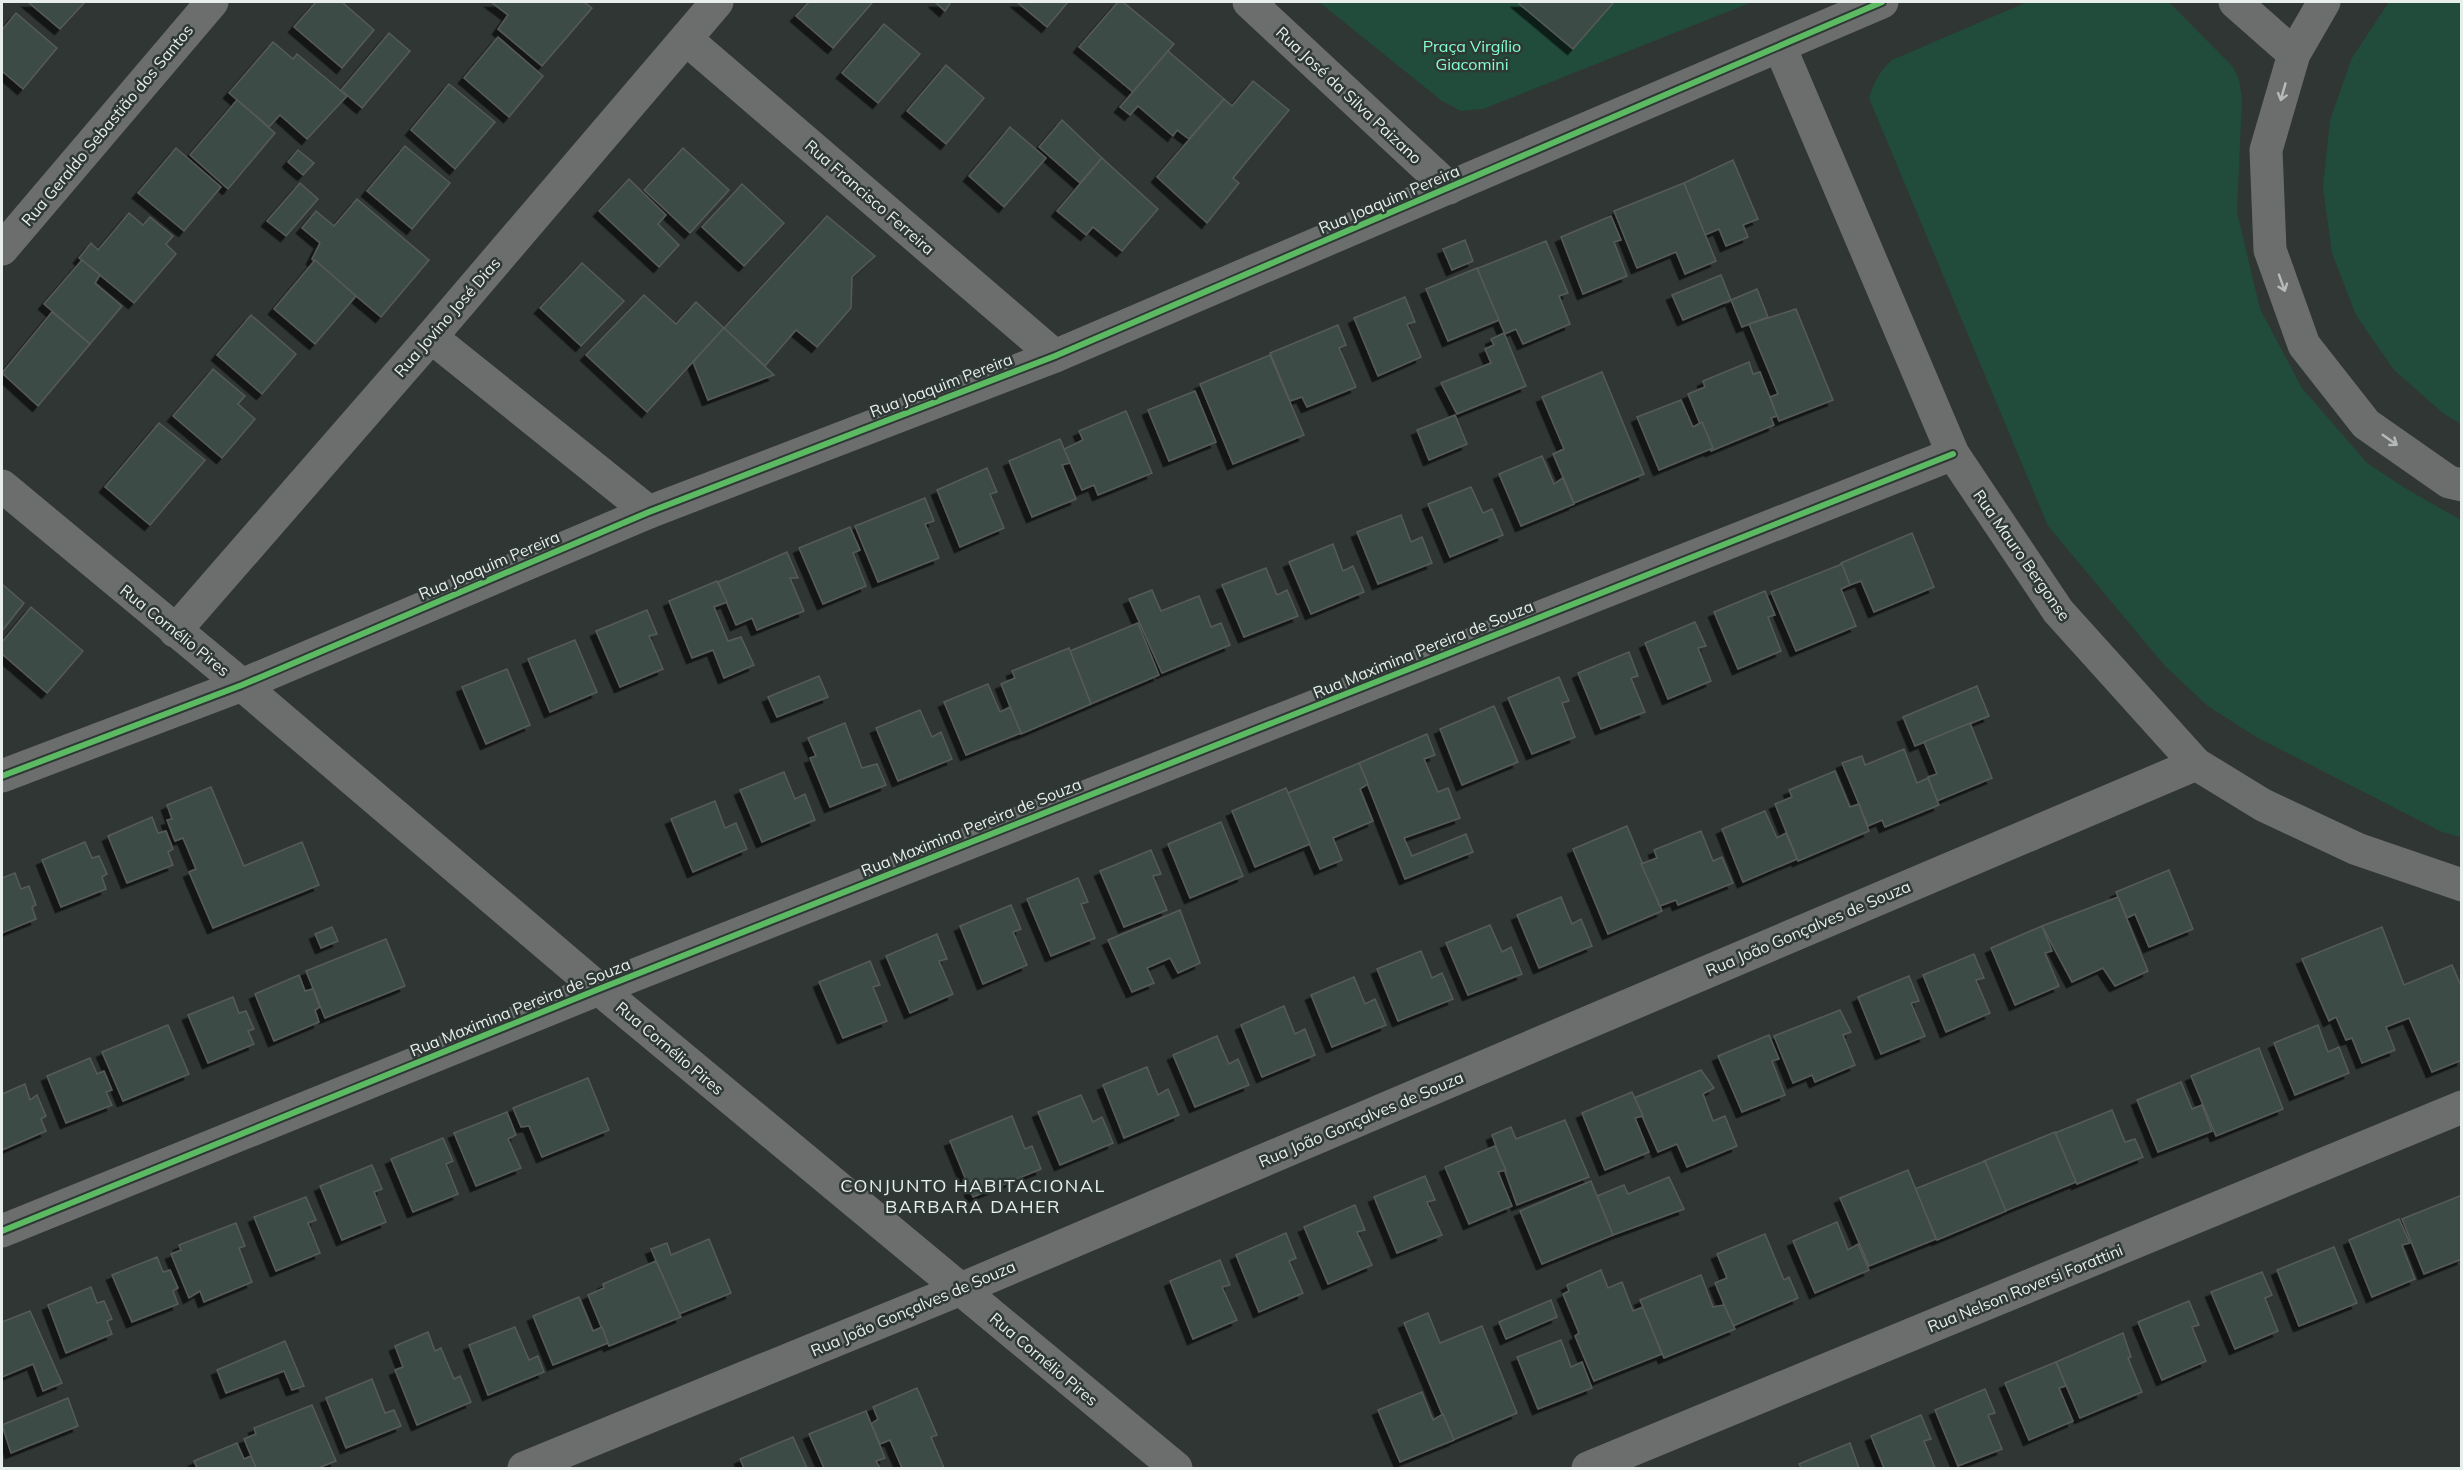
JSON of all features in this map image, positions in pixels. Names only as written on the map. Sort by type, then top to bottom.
[{"type":"street","name":"Rua Geraldo Sebastião dos Santos","points":[[2,249],[212,2]]},
{"type":"street","name":"Rua Jovino José Dias","points":[[175,631],[431,337],[717,2]]},
{"type":"street","name":"Rua José da Silva Paizano","points":[[1248,2],[1449,189]]},
{"type":"street","name":"Rua Joaquim Pereira","points":[[2,776],[242,685],[649,512],[1055,356],[1882,2]]},
{"type":"street","points":[[2235,2],[2294,54]]},
{"type":"street","points":[[2324,2],[2294,54],[2266,150],[2270,250],[2304,345],[2366,424],[2449,482],[2462,485]]},
{"type":"street","name":"Rua Francisco Ferreira","points":[[686,39],[1055,356]]},
{"type":"street","name":"Rua Mauro Bergonse","points":[[1780,47],[1953,454],[2058,611],[2196,764],[2263,805],[2357,849],[2462,885]]},
{"type":"street","points":[[431,337],[649,512]]},
{"type":"street","name":"Rua Maximina Pereira de Souza","points":[[2,1231],[599,989],[1953,454]]},
{"type":"street","name":"Rua Cornélio Pires","points":[[2,486],[242,685],[599,989],[1176,1468]]},
{"type":"street","name":"Rua João Gonçalves de Souza","points":[[524,1468],[961,1289],[2196,764]]},
{"type":"street","name":"Rua Nelson Roversi Forattini","points":[[1588,1468],[2462,1107]]},
{"type":"green space","name":"Praça Virgílio Giacomini","points":[[1319,2],[1752,2],[1483,109],[1461,111],[1442,101]]},
{"type":"green space","points":[[2027,2],[2169,2],[2233,67],[2239,80],[2242,98],[2237,212],[2260,309],[2302,388],[2367,463],[2408,490],[2461,520],[2461,837],[2442,832],[2256,737],[2208,706],[2166,667],[2048,526],[1869,98],[1878,78],[1892,60]]},
{"type":"green space","points":[[2389,2],[2461,2],[2461,424],[2444,414],[2394,370],[2356,315],[2332,253],[2323,187],[2330,120],[2352,58]]},
{"type":"building","points":[[28,2],[85,2],[60,29]]},
{"type":"building","points":[[316,2],[342,2],[374,30],[342,68],[294,27]]},
{"type":"building","points":[[491,2],[584,2],[592,8],[542,66],[498,29],[508,15]]},
{"type":"building","points":[[809,2],[872,3],[833,48],[796,16]]},
{"type":"building","points":[[935,2],[951,2],[945,11]]},
{"type":"building","points":[[1017,2],[1068,2],[1047,27]]},
{"type":"building","points":[[1118,2],[1123,2],[1174,44],[1133,92],[1079,47]]},
{"type":"building","points":[[1517,2],[1614,2],[1573,49]]},
{"type":"building","points":[[16,13],[57,48],[23,89],[2,71],[2,30]]},
{"type":"building","points":[[884,24],[920,54],[878,103],[842,73]]},
{"type":"building","points":[[389,33],[410,51],[362,108],[341,90]]},
{"type":"building","points":[[498,37],[543,76],[509,117],[464,78]]},
{"type":"building","points":[[273,42],[293,59],[297,54],[347,96],[307,139],[280,115],[269,127],[229,93]]},
{"type":"building","points":[[1168,51],[1224,99],[1189,139],[1177,130],[1173,136],[1138,106],[1130,115],[1120,107]]},
{"type":"building","points":[[946,65],[984,98],[946,144],[907,111]]},
{"type":"building","points":[[1253,81],[1289,110],[1233,178],[1239,183],[1207,223],[1157,177],[1224,99],[1232,106]]},
{"type":"building","points":[[449,84],[495,122],[455,169],[411,130]]},
{"type":"building","points":[[237,100],[275,133],[228,189],[190,155]]},
{"type":"building","points":[[1062,120],[1102,158],[1080,183],[1039,147]]},
{"type":"building","points":[[1010,127],[1046,158],[1004,207],[969,176]]},
{"type":"building","points":[[405,146],[450,183],[412,229],[367,191]]},
{"type":"building","points":[[176,148],[221,187],[184,231],[138,193]]},
{"type":"building","points":[[683,148],[729,190],[690,233],[644,190]]},
{"type":"building","points":[[298,150],[314,163],[303,175],[288,162]]},
{"type":"building","points":[[1102,158],[1158,209],[1122,251],[1093,227],[1086,235],[1057,211]]},
{"type":"building","points":[[1733,160],[1758,219],[1743,225],[1748,237],[1726,246],[1719,229],[1705,235],[1684,183]]},
{"type":"building","points":[[629,179],[666,215],[658,224],[679,245],[659,267],[599,211]]},
{"type":"building","points":[[300,183],[318,199],[286,236],[267,221]]},
{"type":"building","points":[[1684,183],[1716,261],[1685,274],[1676,252],[1637,268],[1614,211]]},
{"type":"building","points":[[742,184],[784,223],[744,266],[702,227]]},
{"type":"building","points":[[357,199],[429,260],[381,317],[312,259],[320,243],[302,228],[316,211],[334,226]]},
{"type":"building","points":[[129,213],[143,225],[150,217],[173,236],[166,244],[176,254],[134,303],[79,258],[91,243],[98,250]]},
{"type":"building","points":[[827,216],[875,256],[852,277],[851,308],[817,347],[796,330],[765,366],[724,328]]},
{"type":"building","points":[[1611,216],[1621,240],[1614,242],[1627,276],[1583,294],[1561,237]]},
{"type":"building","points":[[1465,240],[1473,261],[1452,270],[1443,249]]},
{"type":"building","points":[[1546,241],[1568,293],[1559,296],[1570,324],[1523,344],[1516,329],[1505,334],[1476,269]]},
{"type":"building","points":[[82,260],[100,275],[95,283],[122,306],[90,344],[44,304]]},
{"type":"building","points":[[315,260],[356,296],[315,344],[274,309]]},
{"type":"building","points":[[582,263],[624,301],[581,346],[540,308]]},
{"type":"building","points":[[1477,268],[1499,320],[1448,341],[1426,289]]},
{"type":"building","points":[[1721,275],[1731,300],[1683,320],[1672,295]]},
{"type":"building","points":[[1757,289],[1768,317],[1742,327],[1731,300]]},
{"type":"building","points":[[644,295],[676,324],[696,302],[724,328],[647,412],[586,355]]},
{"type":"building","points":[[1405,297],[1415,322],[1407,324],[1421,357],[1378,376],[1354,318]]},
{"type":"building","points":[[1796,309],[1833,400],[1779,421],[1770,397],[1778,394],[1749,324]]},
{"type":"building","points":[[52,312],[90,344],[38,406],[2,373]]},
{"type":"building","points":[[251,315],[296,354],[262,394],[217,355]]},
{"type":"building","points":[[1338,325],[1346,345],[1339,348],[1356,387],[1307,407],[1302,397],[1290,401],[1270,353]]},
{"type":"building","points":[[724,328],[774,375],[708,400],[693,362]]},
{"type":"building","points":[[1504,333],[1526,386],[1457,414],[1441,383],[1491,363],[1485,349],[1494,345],[1491,339]]},
{"type":"building","points":[[1270,355],[1304,435],[1233,464],[1200,384]]},
{"type":"building","points":[[1749,362],[1753,374],[1760,372],[1777,416],[1771,418],[1774,425],[1711,451],[1688,394],[1705,387],[1703,381]]},
{"type":"building","points":[[213,369],[245,396],[238,404],[255,419],[222,458],[173,416]]},
{"type":"building","points":[[1602,372],[1644,474],[1574,503],[1553,454],[1564,449],[1542,397]]},
{"type":"building","points":[[1195,391],[1216,442],[1169,461],[1148,410]]},
{"type":"building","points":[[1681,400],[1693,427],[1702,422],[1713,448],[1659,470],[1637,417]]},
{"type":"building","points":[[1126,411],[1152,473],[1098,495],[1094,485],[1082,490],[1064,449],[1083,440],[1079,431]]},
{"type":"building","points":[[1455,415],[1467,444],[1429,460],[1417,430]]},
{"type":"building","points":[[159,423],[205,460],[150,525],[105,487]]},
{"type":"building","points":[[1060,439],[1070,463],[1062,465],[1076,499],[1032,517],[1009,461]]},
{"type":"building","points":[[1542,456],[1554,484],[1563,478],[1574,504],[1521,526],[1499,474]]},
{"type":"building","points":[[987,468],[997,492],[990,494],[1004,528],[960,547],[937,490]]},
{"type":"building","points":[[1471,487],[1483,513],[1492,509],[1503,535],[1450,557],[1428,504]]},
{"type":"building","points":[[925,498],[934,521],[925,524],[939,558],[878,582],[855,526]]},
{"type":"building","points":[[1401,515],[1411,542],[1422,537],[1432,563],[1378,584],[1357,532]]},
{"type":"building","points":[[850,527],[860,550],[853,553],[866,586],[823,604],[799,548]]},
{"type":"building","points":[[1912,533],[1934,587],[1874,612],[1861,581],[1850,585],[1841,563]]},
{"type":"building","points":[[1333,544],[1343,571],[1353,566],[1364,592],[1311,614],[1289,562]]},
{"type":"building","points":[[787,552],[798,578],[790,578],[804,611],[757,630],[752,618],[736,625],[718,582]]},
{"type":"building","points":[[1842,564],[1850,585],[1841,589],[1856,626],[1796,651],[1771,592]]},
{"type":"building","points":[[1266,568],[1277,595],[1287,590],[1298,616],[1244,637],[1222,585]]},
{"type":"building","points":[[717,581],[727,602],[714,607],[728,641],[741,637],[754,665],[724,678],[713,650],[692,658],[669,601]]},
{"type":"building","points":[[2,584],[24,603],[2,631]]},
{"type":"building","points":[[1152,590],[1161,611],[1199,596],[1211,627],[1221,623],[1230,645],[1162,673],[1129,599]]},
{"type":"building","points":[[1765,591],[1775,615],[1768,617],[1781,651],[1738,669],[1714,612]]},
{"type":"building","points":[[31,607],[83,651],[47,693],[2,654],[2,642]]},
{"type":"building","points":[[647,610],[657,634],[649,636],[663,669],[620,687],[596,631]]},
{"type":"building","points":[[1695,622],[1706,646],[1698,648],[1711,681],[1668,699],[1645,643]]},
{"type":"building","points":[[1138,623],[1159,675],[1091,704],[1070,651]]},
{"type":"building","points":[[575,640],[597,692],[550,712],[528,659]]},
{"type":"building","points":[[1069,648],[1091,704],[1021,734],[1001,684],[1015,678],[1012,671]]},
{"type":"building","points":[[1629,652],[1638,676],[1631,678],[1645,712],[1601,729],[1578,673]]},
{"type":"building","points":[[507,669],[530,725],[486,744],[462,687]]},
{"type":"building","points":[[819,676],[828,697],[777,717],[768,697]]},
{"type":"building","points":[[1559,677],[1569,701],[1562,703],[1575,737],[1532,754],[1508,698]]},
{"type":"building","points":[[988,684],[1000,712],[1010,707],[1021,733],[966,755],[944,702]]},
{"type":"building","points":[[1977,686],[1989,716],[1915,746],[1903,717]]},
{"type":"building","points":[[1494,706],[1518,762],[1462,785],[1440,729]]},
{"type":"building","points":[[920,710],[932,737],[941,732],[952,759],[898,781],[876,728]]},
{"type":"building","points":[[845,723],[862,768],[877,764],[886,785],[830,807],[810,758],[816,756],[808,738]]},
{"type":"building","points":[[1970,723],[1992,778],[1937,801],[1928,777],[1937,774],[1924,742]]},
{"type":"building","points":[[1427,734],[1435,755],[1424,759],[1438,792],[1448,788],[1460,818],[1404,838],[1412,856],[1466,834],[1473,852],[1405,879],[1359,763]]},
{"type":"building","points":[[1904,749],[1917,783],[1928,778],[1939,805],[1885,827],[1882,820],[1868,826],[1842,763],[1862,756],[1865,765]]},
{"type":"building","points":[[1359,763],[1368,784],[1360,789],[1373,821],[1333,838],[1342,860],[1320,869],[1288,793]]},
{"type":"building","points":[[1835,771],[1850,807],[1859,804],[1869,831],[1798,861],[1775,804],[1792,797],[1789,790]]},
{"type":"building","points":[[784,772],[795,799],[805,794],[815,820],[762,842],[740,790]]},
{"type":"building","points":[[211,787],[244,866],[302,842],[319,885],[213,928],[189,872],[196,869],[183,838],[175,841],[167,820],[172,819],[167,805]]},
{"type":"building","points":[[1286,788],[1310,844],[1255,867],[1232,811]]},
{"type":"building","points":[[715,801],[725,828],[736,823],[747,849],[693,872],[671,819]]},
{"type":"building","points":[[1765,811],[1777,838],[1786,833],[1797,859],[1743,882],[1722,829]]},
{"type":"building","points":[[152,817],[158,833],[166,831],[173,849],[168,852],[173,865],[127,883],[108,836]]},
{"type":"building","points":[[1221,822],[1243,876],[1190,898],[1168,844]]},
{"type":"building","points":[[1627,826],[1662,911],[1608,934],[1573,849]]},
{"type":"building","points":[[1701,831],[1713,861],[1722,857],[1733,883],[1678,905],[1676,900],[1660,906],[1641,864],[1657,858],[1654,850]]},
{"type":"building","points":[[85,842],[92,858],[99,856],[107,874],[102,877],[106,889],[61,907],[42,860]]},
{"type":"building","points":[[1151,850],[1161,874],[1153,876],[1167,910],[1124,927],[1100,871]]},
{"type":"building","points":[[2169,870],[2193,929],[2149,947],[2135,914],[2127,918],[2116,892]]},
{"type":"building","points":[[15,873],[21,889],[29,886],[36,905],[32,907],[36,919],[2,933],[2,878]]},
{"type":"building","points":[[1078,878],[1088,902],[1081,904],[1095,938],[1051,956],[1027,899]]},
{"type":"building","points":[[1561,897],[1572,924],[1581,919],[1592,946],[1539,968],[1517,915]]},
{"type":"building","points":[[2118,897],[2148,971],[2115,986],[2103,968],[2072,982],[2042,926]]},
{"type":"building","points":[[1011,905],[1021,929],[1013,932],[1027,965],[983,984],[960,926]]},
{"type":"building","points":[[1180,910],[1200,963],[1178,973],[1170,958],[1147,968],[1154,983],[1132,992],[1108,940]]},
{"type":"building","points":[[1490,925],[1502,952],[1511,947],[1522,974],[1468,995],[1446,943]]},
{"type":"building","points":[[2042,926],[2052,951],[2045,953],[2059,986],[2015,1005],[1991,948]]},
{"type":"building","points":[[332,927],[338,941],[321,948],[315,934]]},
{"type":"building","points":[[2382,927],[2404,985],[2452,965],[2462,988],[2462,1060],[2432,1072],[2409,1018],[2386,1027],[2395,1050],[2362,1063],[2352,1038],[2346,1040],[2336,1017],[2329,1021],[2302,959]]},
{"type":"building","points":[[937,934],[947,959],[939,961],[953,994],[910,1013],[886,956]]},
{"type":"building","points":[[386,939],[405,986],[325,1018],[306,971]]},
{"type":"building","points":[[1421,951],[1432,978],[1442,973],[1453,999],[1398,1021],[1377,969]]},
{"type":"building","points":[[1974,954],[1984,978],[1976,980],[1990,1013],[1946,1032],[1923,975]]},
{"type":"building","points":[[870,961],[880,985],[873,987],[887,1021],[843,1038],[819,982]]},
{"type":"building","points":[[299,975],[305,991],[313,989],[320,1007],[315,1010],[319,1022],[274,1041],[255,994]]},
{"type":"building","points":[[1909,976],[1919,1001],[1911,1003],[1925,1036],[1881,1054],[1858,997]]},
{"type":"building","points":[[1354,977],[1365,1004],[1375,999],[1386,1025],[1332,1047],[1311,995]]},
{"type":"building","points":[[233,997],[239,1013],[246,1011],[254,1029],[248,1031],[254,1044],[208,1063],[188,1015]]},
{"type":"building","points":[[1284,1006],[1295,1034],[1305,1029],[1315,1055],[1262,1077],[1241,1025]]},
{"type":"building","points":[[1840,1010],[1851,1032],[1843,1035],[1855,1065],[1815,1082],[1812,1075],[1793,1083],[1774,1036]]},
{"type":"building","points":[[168,1025],[189,1074],[123,1101],[102,1052]]},
{"type":"building","points":[[2318,1025],[2328,1052],[2339,1047],[2349,1073],[2295,1095],[2274,1043]]},
{"type":"building","points":[[1769,1035],[1779,1059],[1772,1061],[1785,1095],[1742,1112],[1718,1056]]},
{"type":"building","points":[[1217,1036],[1229,1064],[1238,1059],[1249,1085],[1195,1107],[1173,1055]]},
{"type":"building","points":[[2259,1048],[2283,1109],[2216,1136],[2191,1076]]},
{"type":"building","points":[[90,1058],[97,1074],[104,1071],[112,1090],[106,1092],[112,1105],[66,1123],[47,1076]]},
{"type":"building","points":[[1147,1067],[1158,1095],[1168,1089],[1179,1115],[1124,1138],[1103,1085]]},
{"type":"building","points":[[1701,1070],[1714,1088],[1703,1094],[1713,1121],[1725,1116],[1737,1146],[1687,1167],[1677,1144],[1658,1152],[1634,1098]]},
{"type":"building","points":[[588,1078],[609,1130],[542,1157],[529,1126],[521,1127],[513,1108]]},
{"type":"building","points":[[2181,1082],[2192,1109],[2202,1105],[2212,1131],[2158,1152],[2137,1100]]},
{"type":"building","points":[[25,1084],[30,1100],[37,1095],[46,1116],[41,1119],[46,1131],[2,1150],[2,1094]]},
{"type":"building","points":[[1632,1092],[1643,1116],[1635,1118],[1649,1152],[1605,1170],[1582,1113]]},
{"type":"building","points":[[1081,1095],[1093,1122],[1102,1117],[1113,1143],[1060,1165],[1038,1112]]},
{"type":"building","points":[[2112,1110],[2125,1142],[2135,1139],[2143,1157],[2077,1184],[2055,1133]]},
{"type":"building","points":[[507,1112],[516,1135],[508,1139],[521,1168],[476,1186],[454,1133]]},
{"type":"building","points":[[1012,1116],[1025,1149],[1032,1146],[1041,1169],[973,1197],[950,1141]]},
{"type":"building","points":[[1565,1120],[1589,1177],[1517,1205],[1492,1135],[1511,1127],[1516,1139]]},
{"type":"building","points":[[2055,1132],[2076,1182],[2005,1211],[1984,1161]]},
{"type":"building","points":[[443,1138],[453,1161],[446,1164],[458,1194],[413,1212],[391,1159]]},
{"type":"building","points":[[1495,1146],[1506,1170],[1498,1172],[1512,1206],[1469,1224],[1445,1167]]},
{"type":"building","points":[[1985,1161],[2006,1211],[1937,1240],[1915,1189]]},
{"type":"building","points":[[372,1165],[382,1189],[374,1192],[386,1222],[342,1240],[320,1186]]},
{"type":"building","points":[[1908,1170],[1936,1239],[1869,1266],[1840,1198]]},
{"type":"building","points":[[1425,1176],[1435,1200],[1427,1202],[1442,1235],[1397,1253],[1374,1197]]},
{"type":"building","points":[[1669,1177],[1684,1209],[1613,1235],[1597,1196],[1624,1185],[1628,1194]]},
{"type":"building","points":[[1591,1181],[1613,1235],[1542,1264],[1520,1211]]},
{"type":"building","points":[[2462,1195],[2462,1259],[2424,1274],[2402,1219]]},
{"type":"building","points":[[306,1197],[316,1220],[308,1223],[320,1253],[276,1271],[254,1217]]},
{"type":"building","points":[[1355,1205],[1365,1230],[1357,1232],[1372,1265],[1328,1284],[1304,1227]]},
{"type":"building","points":[[2399,1219],[2410,1243],[2402,1245],[2415,1279],[2372,1297],[2349,1240]]},
{"type":"building","points":[[1837,1222],[1848,1250],[1858,1244],[1869,1270],[1815,1293],[1793,1241]]},
{"type":"building","points":[[236,1223],[245,1246],[239,1248],[252,1282],[204,1302],[200,1291],[189,1298],[171,1254],[181,1250],[179,1245]]},
{"type":"building","points":[[1286,1233],[1296,1258],[1289,1261],[1303,1293],[1259,1312],[1236,1255]]},
{"type":"building","points":[[1765,1234],[1784,1280],[1789,1277],[1798,1298],[1733,1326],[1715,1283],[1727,1278],[1717,1254]]},
{"type":"building","points":[[709,1239],[731,1293],[679,1314],[651,1249],[667,1243],[671,1255]]},
{"type":"building","points":[[2334,1247],[2357,1303],[2299,1326],[2277,1270]]},
{"type":"building","points":[[157,1257],[163,1272],[170,1270],[178,1288],[173,1291],[178,1304],[132,1322],[112,1275]]},
{"type":"building","points":[[1220,1260],[1230,1285],[1222,1287],[1237,1320],[1193,1339],[1170,1281]]},
{"type":"building","points":[[656,1261],[681,1317],[609,1346],[588,1295],[604,1288],[603,1284]]},
{"type":"building","points":[[1601,1270],[1608,1288],[1622,1282],[1633,1311],[1643,1307],[1662,1354],[1594,1381],[1575,1336],[1579,1333],[1563,1294],[1569,1291],[1567,1285]]},
{"type":"building","points":[[2262,1272],[2272,1295],[2265,1298],[2278,1331],[2235,1349],[2211,1292]]},
{"type":"building","points":[[1701,1275],[1713,1307],[1724,1305],[1735,1329],[1664,1358],[1640,1300]]},
{"type":"building","points":[[91,1287],[97,1303],[104,1301],[112,1319],[107,1321],[112,1334],[66,1353],[48,1305]]},
{"type":"building","points":[[579,1297],[593,1331],[602,1327],[608,1343],[553,1365],[533,1316]]},
{"type":"building","points":[[1551,1300],[1557,1317],[1506,1339],[1499,1322]]},
{"type":"building","points":[[2189,1301],[2199,1325],[2192,1327],[2206,1361],[2162,1380],[2138,1322]]},
{"type":"building","points":[[30,1311],[62,1383],[43,1391],[33,1364],[2,1377],[2,1322]]},
{"type":"building","points":[[1428,1313],[1440,1343],[1482,1326],[1517,1413],[1453,1440],[1404,1323]]},
{"type":"building","points":[[515,1327],[529,1360],[538,1356],[544,1372],[488,1395],[469,1345]]},
{"type":"building","points":[[428,1332],[435,1351],[441,1348],[454,1379],[460,1376],[471,1402],[417,1425],[395,1370],[403,1367],[395,1346]]},
{"type":"building","points":[[2123,1333],[2131,1357],[2128,1358],[2142,1392],[2080,1418],[2056,1362]]},
{"type":"building","points":[[1561,1340],[1571,1367],[1582,1362],[1592,1388],[1538,1409],[1517,1357]]},
{"type":"building","points":[[285,1341],[304,1386],[292,1390],[284,1371],[226,1393],[217,1370]]},
{"type":"building","points":[[2056,1362],[2066,1386],[2059,1388],[2073,1421],[2029,1440],[2005,1383]]},
{"type":"building","points":[[372,1379],[385,1413],[394,1410],[401,1426],[346,1448],[326,1398]]},
{"type":"building","points":[[917,1388],[937,1435],[931,1437],[944,1468],[902,1468],[890,1440],[880,1444],[871,1424],[878,1419],[873,1407]]},
{"type":"building","points":[[1985,1389],[1995,1413],[1988,1415],[2002,1449],[1958,1466],[1935,1410]]},
{"type":"building","points":[[1422,1392],[1433,1420],[1443,1414],[1454,1440],[1400,1462],[1378,1410]]},
{"type":"building","points":[[68,1398],[78,1426],[11,1453],[2,1425]]},
{"type":"building","points":[[312,1405],[336,1461],[318,1468],[256,1468],[244,1439],[256,1434],[254,1428]]},
{"type":"building","points":[[866,1411],[885,1458],[876,1461],[880,1468],[824,1468],[809,1434]]},
{"type":"building","points":[[1921,1415],[1931,1439],[1924,1441],[1935,1468],[1884,1468],[1871,1436]]},
{"type":"building","points":[[793,1437],[807,1468],[744,1468],[740,1459]]},
{"type":"building","points":[[237,1443],[244,1459],[251,1456],[256,1468],[197,1468],[194,1461]]},
{"type":"building","points":[[1850,1443],[1859,1468],[1801,1468],[1799,1464]]},
{"type":"cycle path","points":[[2,776],[242,685],[649,512],[1055,356],[1882,2]]},
{"type":"cycle path","points":[[2,1231],[599,989],[1953,454]]},
{"type":"district","name":"CONJUNTO HABITACIONAL BARBARA DAHER","points":[[973,1195]]}]
